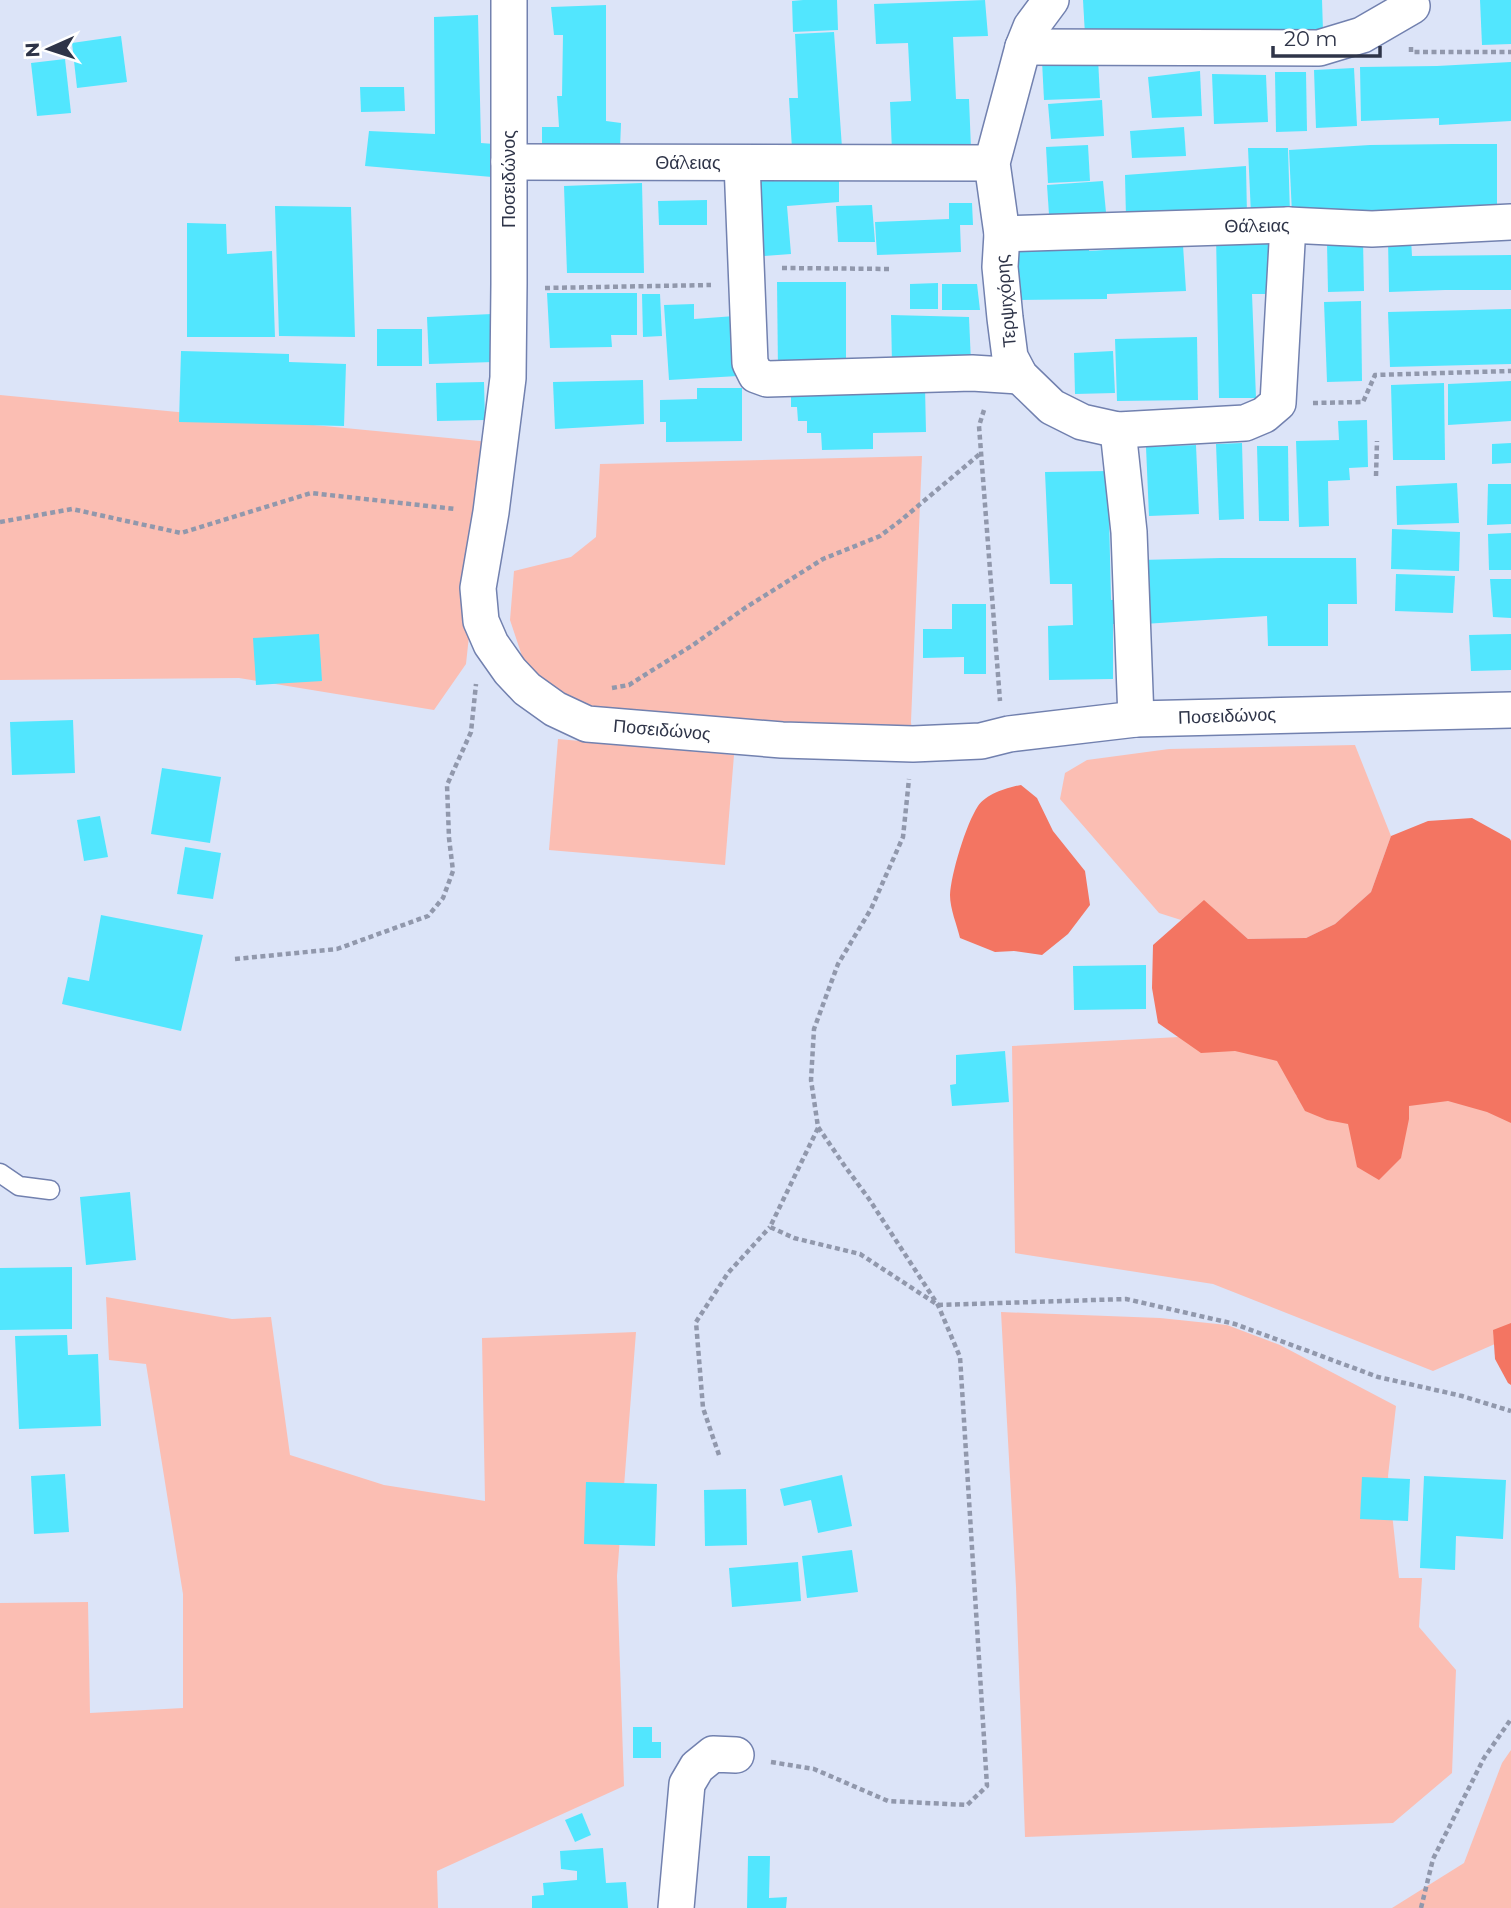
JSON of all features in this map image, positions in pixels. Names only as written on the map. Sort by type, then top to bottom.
[{"type":"street","name":"Ποσειδώνος","points":[[509,0],[508,377],[491,513],[478,588],[481,621],[491,644],[527,690],[555,709],[587,723],[782,740],[913,744],[981,741],[1009,734],[1136,719],[1511,710]]},
{"type":"street","name":"Τερψιχόρης","points":[[1051,0],[1031,27],[1023,47],[992,163],[1002,233],[1000,267],[1010,356],[1008,376],[1052,407],[1082,422],[1118,430],[1245,423],[1265,415],[1278,403]]},
{"type":"street","points":[[1023,47],[1319,48],[1362,35],[1409,2]]},
{"type":"street","name":"Θάλειας","points":[[509,162],[992,163]]},
{"type":"street","points":[[742,163],[750,363],[756,375],[767,379],[972,373],[1008,376]]},
{"type":"street","name":"Θάλειας","points":[[1002,233],[1288,225],[1372,229],[1511,222]]},
{"type":"street","points":[[1278,403],[1288,225]]},
{"type":"street","points":[[1118,430],[1129,532],[1136,719]]},
{"type":"street","points":[[676,1908],[687,1783],[697,1767],[713,1754],[736,1755]]},
{"type":"lane","points":[[0,1173],[19,1186],[50,1190]]},
{"type":"path","points":[[1409,2],[1411,52],[1511,52]]},
{"type":"path","points":[[534,288],[687,284],[746,277],[892,269]]},
{"type":"path","points":[[1278,403],[1363,402],[1375,374],[1511,371]]},
{"type":"path","points":[[1008,376],[979,426],[1002,725],[1009,734]]},
{"type":"path","points":[[1376,476],[1377,442]]},
{"type":"path","points":[[603,689],[629,685],[823,559],[880,536],[981,453]]},
{"type":"path","points":[[0,522],[72,509],[181,533],[311,493],[491,513]]},
{"type":"path","points":[[235,959],[337,949],[428,916],[443,898],[453,871],[447,785],[471,732],[478,670],[491,644]]},
{"type":"path","points":[[736,1755],[814,1769],[888,1801],[967,1805],[987,1786],[960,1357],[937,1305],[869,1199],[818,1127],[811,1080],[814,1029],[838,964],[872,909],[903,837],[913,744]]},
{"type":"path","points":[[719,1455],[703,1408],[695,1322],[727,1273],[770,1227],[818,1127]]},
{"type":"path","points":[[770,1227],[794,1238],[860,1254],[937,1305],[1126,1299],[1235,1324],[1378,1377],[1511,1410]]},
{"type":"path","points":[[1421,1908],[1433,1859],[1484,1758],[1511,1720]]},
{"type":"shaded area","points":[[0,395],[490,442],[466,664],[434,710],[239,678],[0,680]]},
{"type":"shaded area","points":[[922,456],[911,722],[913,742],[573,710],[524,662],[510,620],[514,571],[571,557],[596,537],[600,464]]},
{"type":"shaded area","points":[[558,739],[734,755],[725,865],[549,850]]},
{"type":"shaded area","points":[[1355,745],[1391,836],[1371,892],[1335,924],[1306,938],[1248,939],[1204,901],[1181,920],[1159,913],[1060,799],[1065,773],[1087,760],[1169,749]]},
{"type":"shaded area","points":[[1021,785],[1037,798],[1053,831],[1085,871],[1090,905],[1068,934],[1042,955],[1014,951],[995,952],[960,938],[950,900],[960,849],[978,806],[1004,789]]},
{"type":"shaded area","points":[[1472,818],[1511,841],[1511,1123],[1487,1112],[1448,1101],[1409,1106],[1401,1158],[1379,1180],[1357,1167],[1348,1124],[1327,1120],[1305,1111],[1277,1061],[1235,1051],[1201,1053],[1158,1023],[1152,988],[1153,945],[1204,900],[1248,939],[1306,938],[1335,924],[1371,892],[1391,836],[1428,821]]},
{"type":"shaded area","points":[[1290,1031],[1296,1096],[1511,1093],[1511,1337],[1433,1371],[1213,1284],[1015,1253],[1012,1046]]},
{"type":"shaded area","points":[[106,1297],[232,1319],[271,1317],[290,1455],[384,1485],[485,1501],[482,1338],[636,1332],[617,1576],[624,1786],[437,1871],[438,1908],[0,1908],[0,1603],[88,1602],[90,1713],[183,1708],[183,1594],[146,1364],[109,1360]]},
{"type":"shaded area","points":[[1001,1312],[1160,1318],[1227,1325],[1280,1345],[1396,1406],[1388,1476],[1399,1578],[1422,1578],[1419,1627],[1456,1670],[1452,1773],[1393,1823],[1025,1837],[1016,1587]]},
{"type":"shaded area","points":[[1511,1323],[1511,1385],[1495,1359],[1493,1330]]},
{"type":"shaded area","points":[[1511,1750],[1511,1908],[1392,1908],[1464,1863],[1502,1763]]},
{"type":"building","points":[[837,0],[838,30],[793,32],[792,1]]},
{"type":"building","points":[[985,0],[988,36],[953,37],[956,99],[969,99],[971,149],[892,152],[890,102],[911,101],[908,43],[876,44],[874,4]]},
{"type":"building","points":[[1083,0],[1322,0],[1323,32],[1085,35]]},
{"type":"building","points":[[1480,0],[1511,0],[1511,44],[1482,45]]},
{"type":"building","points":[[606,5],[606,121],[621,123],[620,149],[542,148],[542,127],[559,127],[557,96],[562,96],[563,35],[554,35],[551,7]]},
{"type":"building","points":[[478,15],[481,143],[494,144],[492,177],[365,166],[369,131],[435,134],[434,17]]},
{"type":"building","points":[[834,32],[842,148],[792,149],[789,98],[798,98],[795,34]]},
{"type":"building","points":[[121,36],[127,82],[77,88],[72,43]]},
{"type":"building","points":[[1098,58],[1100,98],[1044,100],[1042,61]]},
{"type":"building","points":[[65,59],[71,113],[37,116],[31,63]]},
{"type":"building","points":[[1511,62],[1511,121],[1439,125],[1439,118],[1361,121],[1360,67]]},
{"type":"building","points":[[1354,68],[1357,126],[1316,128],[1314,70]]},
{"type":"building","points":[[1200,71],[1202,116],[1152,118],[1148,77]]},
{"type":"building","points":[[1275,72],[1306,72],[1307,131],[1276,132]]},
{"type":"building","points":[[1212,74],[1266,75],[1268,122],[1214,124]]},
{"type":"building","points":[[360,87],[404,87],[405,111],[361,112]]},
{"type":"building","points":[[1102,100],[1104,136],[1051,139],[1048,104]]},
{"type":"building","points":[[1184,127],[1186,156],[1132,158],[1130,131]]},
{"type":"building","points":[[1497,144],[1497,209],[1292,214],[1289,150],[1370,145]]},
{"type":"building","points":[[1088,145],[1090,181],[1048,183],[1046,147]]},
{"type":"building","points":[[1248,148],[1288,148],[1290,214],[1251,215]]},
{"type":"building","points":[[1246,166],[1247,215],[1126,218],[1125,175]]},
{"type":"building","points":[[839,179],[839,202],[787,206],[791,254],[764,256],[759,181]]},
{"type":"building","points":[[1103,181],[1107,223],[1050,229],[1047,185]]},
{"type":"building","points":[[642,183],[644,273],[567,273],[564,186]]},
{"type":"building","points":[[707,200],[707,225],[659,225],[658,201]]},
{"type":"building","points":[[949,203],[972,203],[973,225],[960,225],[961,252],[877,255],[875,222],[949,219]]},
{"type":"building","points":[[872,205],[875,242],[838,242],[836,206]]},
{"type":"building","points":[[275,206],[351,207],[355,337],[279,336]]},
{"type":"building","points":[[187,223],[226,224],[227,254],[272,251],[275,337],[187,337]]},
{"type":"building","points":[[1216,234],[1273,234],[1274,294],[1252,294],[1256,398],[1219,398]]},
{"type":"building","points":[[1363,239],[1364,291],[1328,292],[1327,242]]},
{"type":"building","points":[[1388,239],[1411,239],[1412,256],[1511,255],[1511,290],[1389,292]]},
{"type":"building","points":[[1090,243],[1089,251],[1183,245],[1186,291],[1107,294],[1107,299],[1013,300],[1012,245]]},
{"type":"building","points":[[777,282],[846,282],[846,371],[778,371]]},
{"type":"building","points":[[938,283],[938,309],[910,309],[910,284]]},
{"type":"building","points":[[942,284],[977,284],[980,310],[942,310]]},
{"type":"building","points":[[547,293],[637,293],[637,335],[611,335],[612,347],[550,348]]},
{"type":"building","points":[[642,294],[660,294],[662,336],[643,337]]},
{"type":"building","points":[[1361,301],[1362,381],[1327,382],[1324,302]]},
{"type":"building","points":[[694,304],[694,319],[735,316],[738,376],[669,380],[664,305]]},
{"type":"building","points":[[1511,309],[1511,364],[1390,367],[1388,312]]},
{"type":"building","points":[[492,314],[494,362],[429,364],[427,317]]},
{"type":"building","points":[[891,315],[969,317],[971,363],[892,364]]},
{"type":"building","points":[[377,329],[422,329],[422,366],[377,366]]},
{"type":"building","points":[[1197,337],[1198,400],[1117,401],[1115,339]]},
{"type":"building","points":[[181,351],[289,354],[289,362],[346,364],[344,426],[179,422]]},
{"type":"building","points":[[1113,351],[1115,393],[1075,394],[1074,353]]},
{"type":"building","points":[[643,380],[644,424],[555,429],[553,382]]},
{"type":"building","points":[[1511,381],[1511,421],[1448,425],[1448,384]]},
{"type":"building","points":[[484,382],[485,420],[437,421],[436,383]]},
{"type":"building","points":[[1444,383],[1445,460],[1393,460],[1391,385]]},
{"type":"building","points":[[925,387],[926,432],[873,433],[873,449],[822,450],[821,433],[807,433],[807,421],[798,421],[797,407],[791,407],[791,391]]},
{"type":"building","points":[[697,388],[742,388],[742,441],[666,442],[666,422],[660,422],[660,400],[697,399]]},
{"type":"building","points":[[1367,420],[1368,467],[1349,468],[1350,480],[1328,481],[1329,526],[1299,527],[1296,441],[1339,440],[1338,421]]},
{"type":"building","points":[[1242,443],[1244,519],[1219,520],[1216,444]]},
{"type":"building","points":[[1511,443],[1511,463],[1492,464],[1492,444]]},
{"type":"building","points":[[1196,445],[1199,514],[1149,516],[1146,447]]},
{"type":"building","points":[[1257,446],[1288,446],[1289,521],[1259,521]]},
{"type":"building","points":[[1108,471],[1111,600],[1123,599],[1124,624],[1113,624],[1113,679],[1049,680],[1048,626],[1073,625],[1072,584],[1050,584],[1045,472]]},
{"type":"building","points":[[1457,483],[1459,523],[1397,525],[1396,486]]},
{"type":"building","points":[[1488,484],[1511,484],[1511,524],[1487,525]]},
{"type":"building","points":[[1392,529],[1460,532],[1459,571],[1391,569]]},
{"type":"building","points":[[1511,533],[1511,570],[1489,570],[1488,534]]},
{"type":"building","points":[[1356,558],[1357,604],[1328,604],[1328,646],[1268,646],[1267,616],[1144,624],[1140,560]]},
{"type":"building","points":[[1396,574],[1455,576],[1453,613],[1395,611]]},
{"type":"building","points":[[1490,579],[1511,579],[1511,618],[1493,617]]},
{"type":"building","points":[[952,604],[986,604],[986,674],[964,674],[964,657],[923,658],[923,629],[952,629]]},
{"type":"building","points":[[319,634],[322,681],[256,685],[253,638]]},
{"type":"building","points":[[1511,634],[1511,670],[1471,671],[1469,635]]},
{"type":"building","points":[[73,720],[75,773],[12,775],[10,722]]},
{"type":"building","points":[[162,768],[221,777],[210,843],[151,834]]},
{"type":"building","points":[[100,816],[108,857],[84,861],[77,820]]},
{"type":"building","points":[[185,847],[221,853],[213,899],[177,894]]},
{"type":"building","points":[[101,915],[203,935],[181,1031],[62,1004],[68,977],[89,981]]},
{"type":"building","points":[[1146,965],[1146,1009],[1074,1010],[1073,966]]},
{"type":"building","points":[[1005,1051],[1009,1102],[952,1106],[950,1085],[956,1084],[956,1055]]},
{"type":"building","points":[[130,1192],[136,1260],[86,1265],[80,1197]]},
{"type":"building","points":[[72,1267],[72,1329],[0,1330],[0,1268]]},
{"type":"building","points":[[67,1335],[68,1355],[98,1354],[101,1426],[19,1429],[15,1336]]},
{"type":"building","points":[[65,1474],[69,1532],[34,1534],[31,1476]]},
{"type":"building","points":[[842,1475],[852,1526],[818,1533],[811,1500],[784,1506],[780,1489]]},
{"type":"building","points":[[1424,1476],[1506,1480],[1503,1539],[1456,1536],[1455,1570],[1420,1568]]},
{"type":"building","points":[[1362,1477],[1410,1479],[1408,1521],[1360,1519]]},
{"type":"building","points":[[586,1482],[657,1484],[655,1546],[584,1544]]},
{"type":"building","points":[[746,1489],[747,1545],[705,1546],[704,1490]]},
{"type":"building","points":[[852,1550],[858,1592],[807,1598],[802,1556]]},
{"type":"building","points":[[798,1562],[801,1601],[732,1607],[729,1568]]},
{"type":"building","points":[[633,1727],[652,1727],[652,1742],[661,1742],[661,1758],[633,1758]]},
{"type":"building","points":[[582,1813],[591,1835],[575,1842],[565,1820]]},
{"type":"building","points":[[603,1848],[606,1883],[626,1882],[628,1908],[532,1908],[532,1896],[544,1895],[543,1883],[577,1880],[577,1871],[561,1869],[560,1851]]},
{"type":"building","points":[[748,1856],[770,1856],[769,1898],[787,1897],[786,1908],[747,1908]]}]
